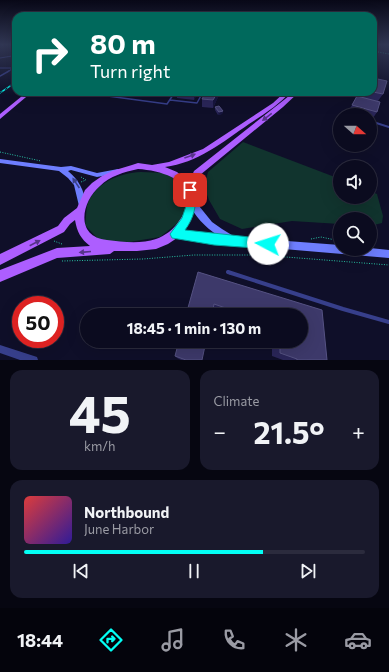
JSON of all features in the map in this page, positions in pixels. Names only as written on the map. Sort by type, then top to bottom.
[{"type":"main road","points":[[0,117],[25,96]]},
{"type":"main road","points":[[0,161],[61,169],[71,168],[97,175],[138,166],[152,167],[170,164],[205,151],[275,104],[284,96]]},
{"type":"main road","points":[[190,190],[198,173],[292,96]]},
{"type":"main road","points":[[152,167],[174,174],[184,181],[190,190],[192,203],[204,221],[220,234],[238,242]]},
{"type":"main road","points":[[61,169],[70,176],[80,190],[80,227],[88,239],[102,245],[124,248]]},
{"type":"main road","points":[[0,260],[61,229],[81,207],[94,186],[110,174],[121,170]]},
{"type":"main road","points":[[0,276],[42,258],[64,253],[158,244],[176,234],[186,220],[192,203]]},
{"type":"main road","points":[[176,234],[238,242],[389,254]]},
{"type":"street","points":[[0,349],[34,360]]},
{"type":"lane","points":[[0,68],[12,68]]},
{"type":"lane","points":[[0,76],[12,69]]},
{"type":"lane","points":[[108,96],[167,104],[172,96]]},
{"type":"lane","points":[[170,100],[197,103],[201,96]]},
{"type":"lane","points":[[377,123],[389,127]]},
{"type":"lane","points":[[228,272],[343,309],[389,322]]},
{"type":"path","points":[[0,152],[44,161]]},
{"type":"path","points":[[77,184],[86,180],[81,176],[86,172]]},
{"type":"path","points":[[50,235],[53,240],[67,246],[61,262],[194,255],[260,254],[389,265]]},
{"type":"path","points":[[308,239],[321,237],[333,240]]},
{"type":"green space","points":[[243,142],[333,176],[333,204],[377,204],[377,194],[383,216],[382,223],[377,224],[377,212],[333,212],[333,224],[292,221],[242,229],[220,219],[209,200],[204,187],[208,172]]},
{"type":"green space","points":[[141,172],[167,173],[183,186],[188,201],[184,218],[160,237],[129,242],[100,241],[85,225],[87,206],[90,198],[101,185],[108,181],[124,174]]},
{"type":"building","points":[[377,79],[387,81],[383,94],[377,93]]},
{"type":"building","points":[[204,96],[216,96],[213,100],[202,99]]},
{"type":"building","points":[[357,96],[380,102],[377,112],[377,108],[363,108],[352,105]]},
{"type":"building","points":[[219,106],[223,111],[219,112],[215,107]]},
{"type":"building","points":[[198,272],[322,310],[327,360],[297,360],[280,353],[280,348],[308,348],[308,308],[226,308],[214,304],[213,308],[188,308]]},
{"type":"building","points":[[177,348],[205,348],[202,360],[186,360],[175,356]]},
{"type":"railway","points":[[0,93],[12,85]]},
{"type":"route","points":[[190,190],[192,203],[186,220],[176,234],[268,244]]}]
